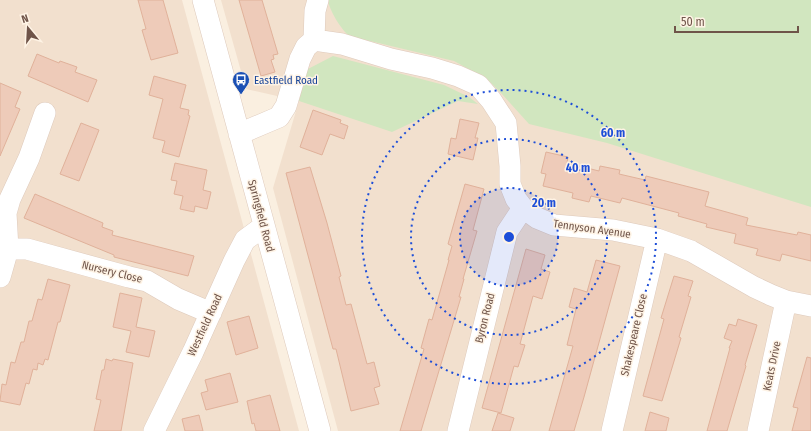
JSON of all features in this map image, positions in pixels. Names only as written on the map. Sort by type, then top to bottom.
[{"type":"street","name":"Springfield Road","points":[[203,0],[320,431]]},
{"type":"street","points":[[239,134],[279,117],[286,106],[300,59],[306,47],[314,40],[315,11],[318,0]]},
{"type":"street","name":"Tennyson Avenue","points":[[314,40],[342,44],[391,59],[432,68],[458,76],[478,85],[492,100],[506,123],[510,184],[516,199],[523,208],[537,218],[554,225],[613,230],[657,239],[691,251],[754,287],[786,301],[811,306]]},
{"type":"street","points":[[0,277],[8,249],[6,213],[10,199],[29,158],[45,113]]},
{"type":"street","name":"Byron Road","points":[[458,431],[507,232],[523,208]]},
{"type":"street","name":"Westfield Road","points":[[154,431],[193,352],[245,240],[264,226]]},
{"type":"street","name":"Shakespeare Close","points":[[612,431],[657,239]]},
{"type":"street","name":"Nursery Close","points":[[8,249],[27,249],[147,281],[178,299],[211,313]]},
{"type":"street","name":"Keats Drive","points":[[758,431],[786,301]]},
{"type":"shaded area","points":[[0,0],[182,0],[299,431],[0,431]]},
{"type":"shaded area","points":[[221,0],[811,0],[811,431],[338,431],[273,188],[299,101],[246,89]]},
{"type":"green space","points":[[328,0],[811,0],[811,207],[607,143],[529,124],[487,79],[454,61],[349,36],[342,29],[336,19]]},
{"type":"green space","points":[[333,56],[444,85],[469,97],[478,104],[458,101],[392,132],[299,101],[306,70]]},
{"type":"building","points":[[138,0],[163,0],[178,53],[151,60],[142,30],[146,29]]},
{"type":"building","points":[[239,0],[262,0],[278,54],[273,55],[274,59],[271,60],[275,72],[261,76]]},
{"type":"building","points":[[37,54],[59,63],[60,61],[77,67],[75,72],[97,80],[88,102],[28,76]]},
{"type":"building","points":[[154,76],[186,85],[180,108],[189,110],[188,115],[190,116],[179,157],[162,152],[165,141],[153,138],[163,99],[149,95]]},
{"type":"building","points":[[0,83],[21,92],[15,107],[20,109],[0,156]]},
{"type":"building","points":[[313,110],[341,120],[340,123],[348,126],[344,139],[330,134],[322,155],[300,147]]},
{"type":"building","points":[[460,119],[479,123],[475,138],[478,138],[473,160],[448,154],[451,138],[456,139]]},
{"type":"building","points":[[81,123],[99,130],[79,181],[60,174]]},
{"type":"building","points":[[546,152],[568,157],[567,163],[599,171],[600,166],[620,170],[619,174],[645,180],[646,176],[709,192],[705,206],[748,218],[746,225],[797,235],[798,232],[811,235],[811,261],[782,254],[780,261],[756,255],[758,249],[734,243],[736,234],[706,227],[707,224],[678,216],[679,213],[622,198],[620,203],[591,196],[589,202],[572,198],[573,193],[543,186],[546,174],[541,173]]},
{"type":"building","points":[[175,163],[207,170],[203,190],[211,192],[207,209],[195,206],[194,212],[180,209],[183,196],[174,194],[177,181],[171,180]]},
{"type":"building","points":[[310,167],[341,276],[339,277],[346,305],[351,304],[367,364],[374,362],[380,386],[374,388],[379,404],[351,411],[336,349],[333,349],[286,173]]},
{"type":"building","points":[[465,184],[484,189],[473,230],[477,231],[463,279],[459,297],[461,297],[421,431],[400,431],[424,349],[421,348],[429,319],[432,320],[449,260],[452,246],[448,244]]},
{"type":"building","points":[[35,194],[103,223],[102,227],[113,231],[112,235],[194,256],[188,276],[114,257],[114,255],[24,218]]},
{"type":"building","points":[[526,249],[545,255],[541,269],[550,272],[542,299],[533,296],[520,344],[525,345],[518,367],[514,366],[501,413],[482,408]]},
{"type":"building","points":[[596,260],[620,266],[574,431],[549,431],[573,346],[567,345],[576,309],[569,307],[574,288],[587,292]]},
{"type":"building","points":[[674,276],[693,281],[688,296],[691,297],[679,337],[681,338],[662,401],[643,396],[664,319],[661,318]]},
{"type":"building","points":[[48,279],[70,285],[48,360],[45,359],[43,365],[38,363],[37,370],[33,369],[29,384],[26,383],[20,405],[0,401],[2,384],[6,385],[11,362],[15,363],[21,342],[24,342],[29,321],[32,321],[38,299],[42,300]]},
{"type":"building","points":[[120,293],[142,298],[136,327],[155,331],[149,357],[126,352],[131,331],[113,327]]},
{"type":"building","points":[[249,316],[258,348],[236,355],[227,322]]},
{"type":"building","points":[[738,319],[757,325],[745,365],[746,366],[727,431],[707,431],[732,341],[724,338],[729,324],[736,326]]},
{"type":"building","points":[[807,357],[811,358],[811,431],[792,431],[798,408],[793,407]]},
{"type":"building","points":[[106,359],[133,363],[121,431],[94,431],[101,400],[96,399],[102,370],[104,370]]},
{"type":"building","points":[[230,373],[238,402],[206,410],[201,393],[208,391],[205,380]]},
{"type":"building","points":[[270,395],[280,431],[256,431],[254,423],[252,424],[247,401]]},
{"type":"building","points":[[650,412],[669,418],[666,431],[645,431]]},
{"type":"building","points":[[498,413],[514,418],[510,431],[492,431]]},
{"type":"building","points":[[199,415],[203,431],[185,431],[182,419]]},
{"type":"place","name":"Eastfield Road","points":[[241,95]]}]
